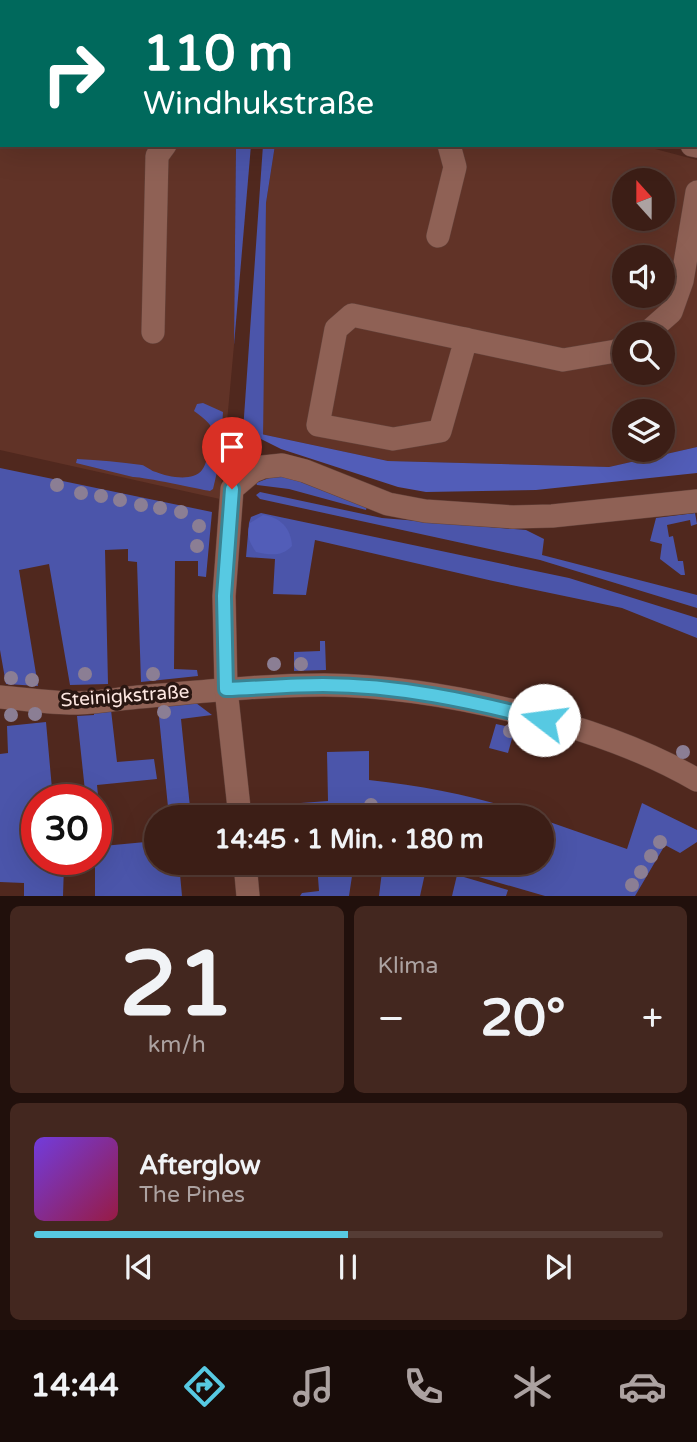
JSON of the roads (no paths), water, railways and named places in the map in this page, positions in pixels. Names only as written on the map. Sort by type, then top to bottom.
[{"type":"street","points":[[153,332],[158,156],[164,147]]},
{"type":"street","points":[[439,236],[455,167],[450,147]]},
{"type":"street","points":[[660,322],[671,312],[678,291],[697,192]]},
{"type":"street","points":[[466,339],[440,431],[393,439],[318,425],[336,330],[352,315],[466,339],[564,360],[612,352]]},
{"type":"street","points":[[239,805],[226,689],[224,596],[232,489],[253,471],[282,465],[305,471],[388,504],[425,511],[513,517],[552,516],[697,501]]},
{"type":"street","name":"Steinigkstraße","points":[[0,697],[73,703],[226,689],[324,685],[370,688],[472,701],[568,726],[623,746],[697,780]]},
{"type":"street","points":[[246,875],[248,896]]}]
